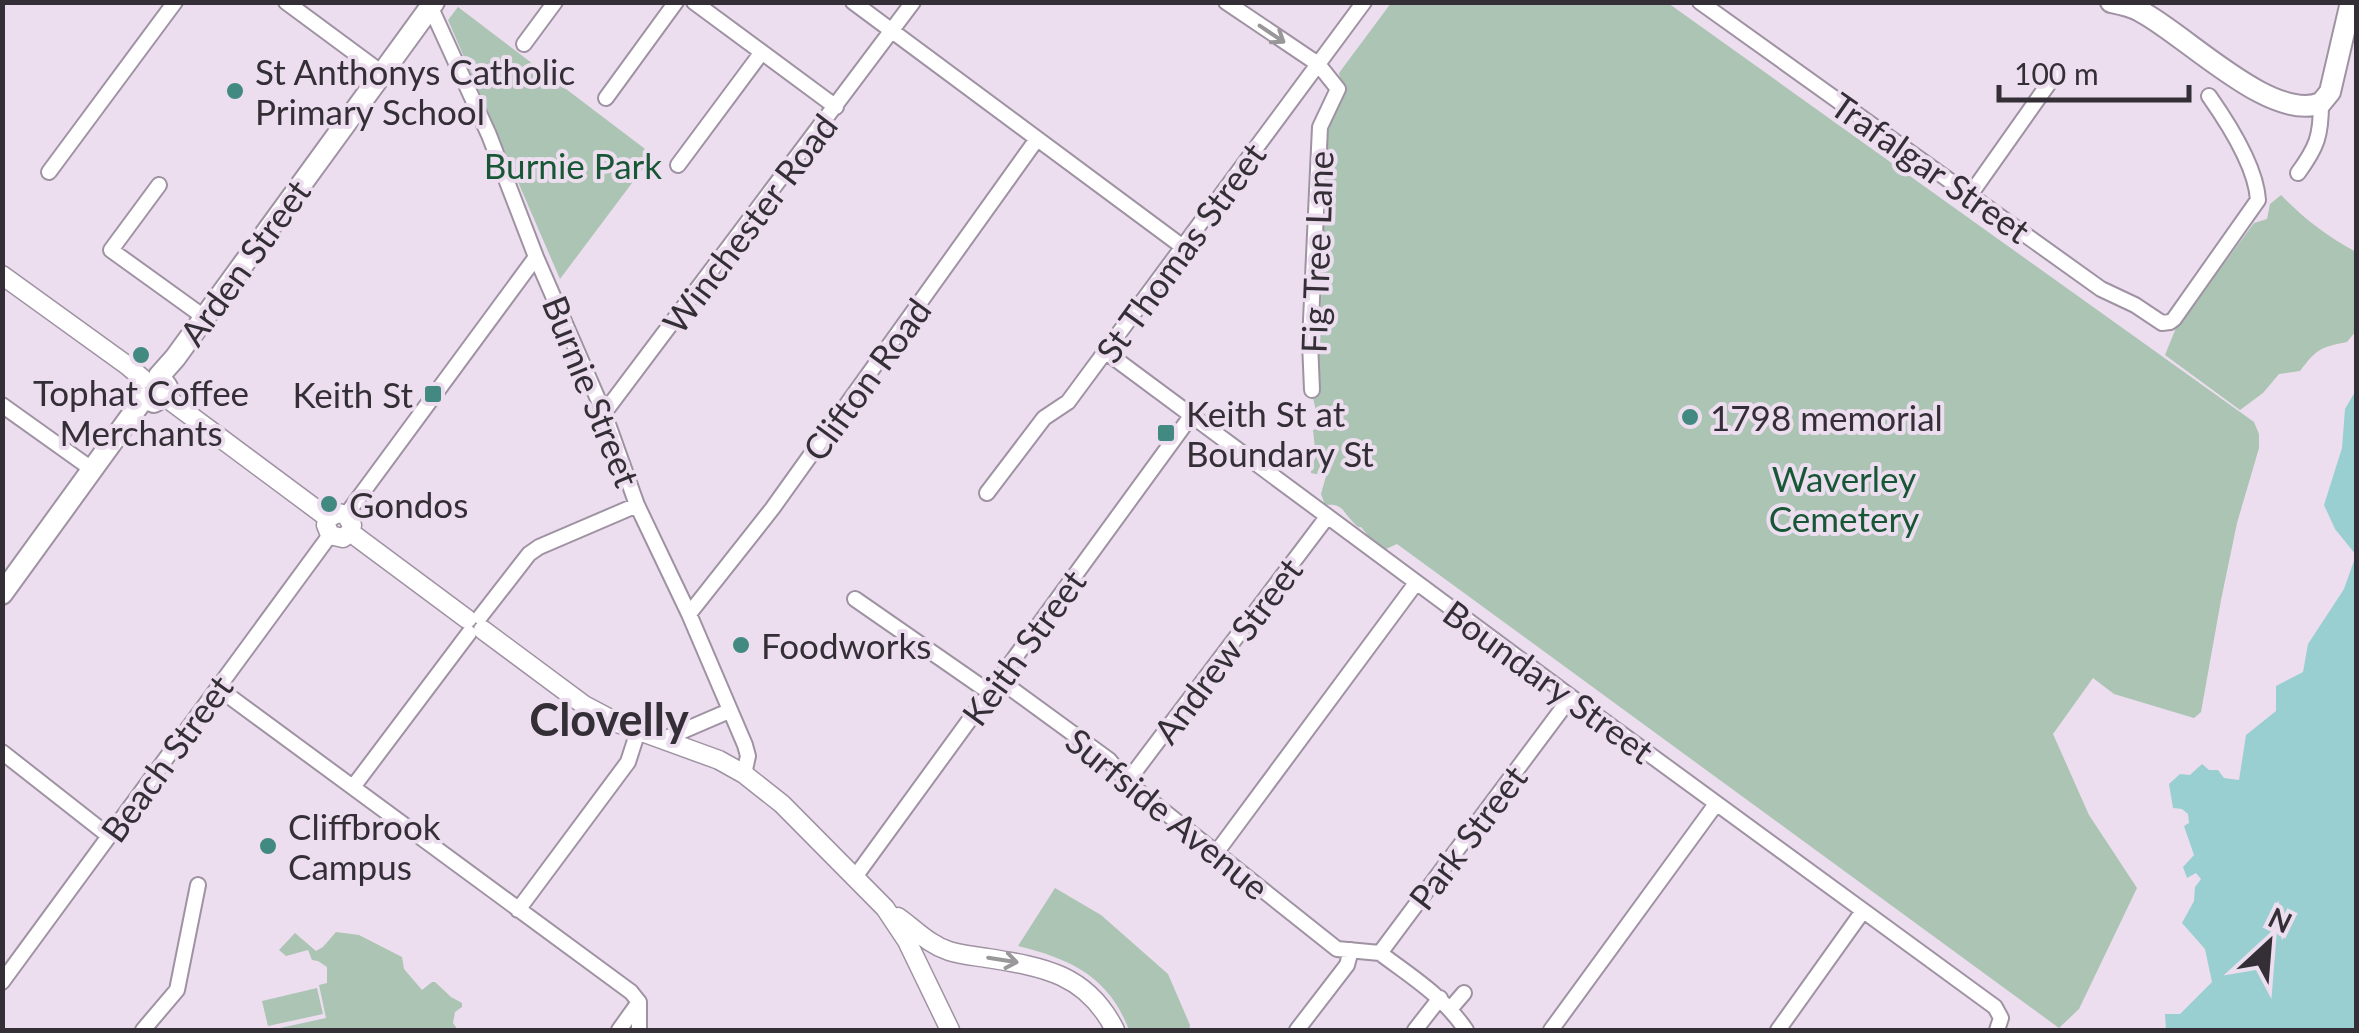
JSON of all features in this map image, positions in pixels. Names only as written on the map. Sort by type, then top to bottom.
[{"type":"main road","points":[[2111,2],[2142,12],[2246,84],[2292,106],[2318,105],[2326,98],[2352,2]]},
{"type":"main road","name":"Arden Street","points":[[2,594],[433,5]]},
{"type":"street","points":[[49,172],[175,2]]},
{"type":"street","points":[[286,2],[382,73]]},
{"type":"street","points":[[524,44],[554,2]]},
{"type":"street","points":[[606,98],[676,2]]},
{"type":"street","points":[[694,2],[836,107]]},
{"type":"street","points":[[852,2],[1183,247]]},
{"type":"street","name":"Winchester Road","points":[[604,413],[914,2]]},
{"type":"street","points":[[1226,2],[1318,64]]},
{"type":"street","name":"St Thomas Street","points":[[987,492],[1044,418],[1068,402],[1364,2]]},
{"type":"street","name":"Trafalgar Street","points":[[1700,2],[2101,289],[2166,323],[2174,319],[2258,200],[2238,140],[2210,96]]},
{"type":"street","points":[[1722,18],[1733,2]]},
{"type":"street","name":"Burnie Street","points":[[433,5],[604,413],[637,505],[748,756],[744,774]]},
{"type":"street","points":[[678,165],[762,52]]},
{"type":"street","name":"Fig Tree Lane","points":[[1312,390],[1310,342],[1320,128],[1338,89],[1318,64]]},
{"type":"street","points":[[1970,195],[2054,76]]},
{"type":"street","points":[[2298,173],[2321,132],[2318,105]]},
{"type":"street","name":"Clifton Road","points":[[688,614],[772,509],[1036,139]]},
{"type":"street","points":[[159,186],[110,250],[204,316]]},
{"type":"street","name":"Beach Street","points":[[2,982],[536,257]]},
{"type":"street","points":[[2,274],[584,705],[609,720],[719,760],[744,774],[782,804],[885,908],[928,941],[954,953],[1036,966],[1067,977],[1097,1002],[1115,1030]]},
{"type":"street","name":"Boundary Street","points":[[1106,352],[1570,698],[1994,1006],[2001,1018],[1996,1030]]},
{"type":"street","points":[[2,405],[93,470]]},
{"type":"street","name":"Keith Street","points":[[855,877],[1191,416]]},
{"type":"street","points":[[353,788],[529,554],[637,505]]},
{"type":"street","name":"Andrew Street","points":[[1127,782],[1327,517]]},
{"type":"street","points":[[1216,853],[1416,582]]},
{"type":"street","name":"Surfside Avenue","points":[[855,599],[1108,760],[1127,782],[1344,949]]},
{"type":"street","points":[[218,688],[631,992],[639,1002],[639,1030]]},
{"type":"street","name":"Park Street","points":[[1380,953],[1570,698]]},
{"type":"street","points":[[664,739],[729,711]]},
{"type":"street","points":[[518,910],[628,762],[638,731]]},
{"type":"street","points":[[2,752],[109,836]]},
{"type":"street","points":[[1551,1030],[1716,804]]},
{"type":"street","points":[[143,1030],[177,990],[198,885]]},
{"type":"street","points":[[885,908],[908,941],[950,1030]]},
{"type":"street","points":[[1778,1030],[1863,912]]},
{"type":"street","points":[[1297,1030],[1347,965],[1344,949],[1380,953],[1445,1003],[1466,1030]]},
{"type":"street","points":[[936,998],[936,967],[944,956],[954,953]]},
{"type":"street","points":[[1415,1030],[1445,1003],[1464,993]]},
{"type":"street","points":[[619,1030],[639,1002]]},
{"type":"green space","name":"Waverley Cemetery","points":[[1391,3],[1668,3],[2254,422],[2259,448],[2237,523],[2201,712],[2194,718],[2114,694],[2093,678],[2053,734],[2089,815],[2137,888],[2079,1009],[2059,1028],[1397,544],[1386,549],[1379,547],[1342,509],[1325,505],[1321,494],[1326,476],[1311,473],[1316,457],[1313,430],[1320,428],[1310,385],[1319,353],[1328,130],[1342,90],[1339,73]]},
{"type":"green space","name":"Burnie Park","points":[[458,7],[653,155],[560,279],[448,20]]},
{"type":"green space","points":[[2281,195],[2317,227],[2356,252],[2356,331],[2347,342],[2319,351],[2300,371],[2279,374],[2263,393],[2240,410],[2165,355],[2176,328],[2254,223],[2267,219],[2270,204]]},
{"type":"green space","points":[[1055,888],[1101,915],[1168,974],[1189,1030],[1129,1030],[1111,996],[1086,973],[1055,957],[1018,946]]},
{"type":"green space","points":[[336,932],[359,935],[402,957],[404,969],[422,990],[435,982],[462,1003],[453,1023],[458,1030],[271,1030],[326,1018],[319,985],[327,983],[327,967],[312,960],[308,950],[286,956],[279,950],[295,933],[316,951]]},
{"type":"green space","points":[[317,988],[323,1014],[268,1026],[262,1001]]},
{"type":"shaded area","points":[[2356,390],[2356,555],[2335,529],[2324,505],[2342,448],[2345,409]]},
{"type":"shaded area","points":[[2356,555],[2356,1030],[2166,1030],[2165,1014],[2180,1014],[2212,982],[2205,949],[2182,923],[2201,879],[2196,873],[2187,878],[2183,867],[2194,855],[2184,826],[2189,823],[2188,814],[2173,808],[2169,784],[2180,774],[2190,775],[2202,764],[2209,770],[2218,770],[2224,778],[2239,780],[2246,735],[2276,711],[2276,686],[2303,672],[2308,644],[2344,589]]},
{"type":"place","name":"St Anthonys Catholic Primary School","points":[[235,91]]},
{"type":"place","name":"Tophat Coffee Merchants","points":[[141,355]]},
{"type":"place","name":"Keith St","points":[[433,394]]},
{"type":"place","name":"1798 memorial","points":[[1690,417]]},
{"type":"place","name":"Keith St at Boundary St","points":[[1166,433]]},
{"type":"place","name":"Gondos","points":[[329,504]]},
{"type":"place","name":"Foodworks","points":[[741,645]]},
{"type":"place","name":"Cliffbrook Campus","points":[[268,846]]},
{"type":"district","name":"Clovelly","points":[[609,719]]}]
